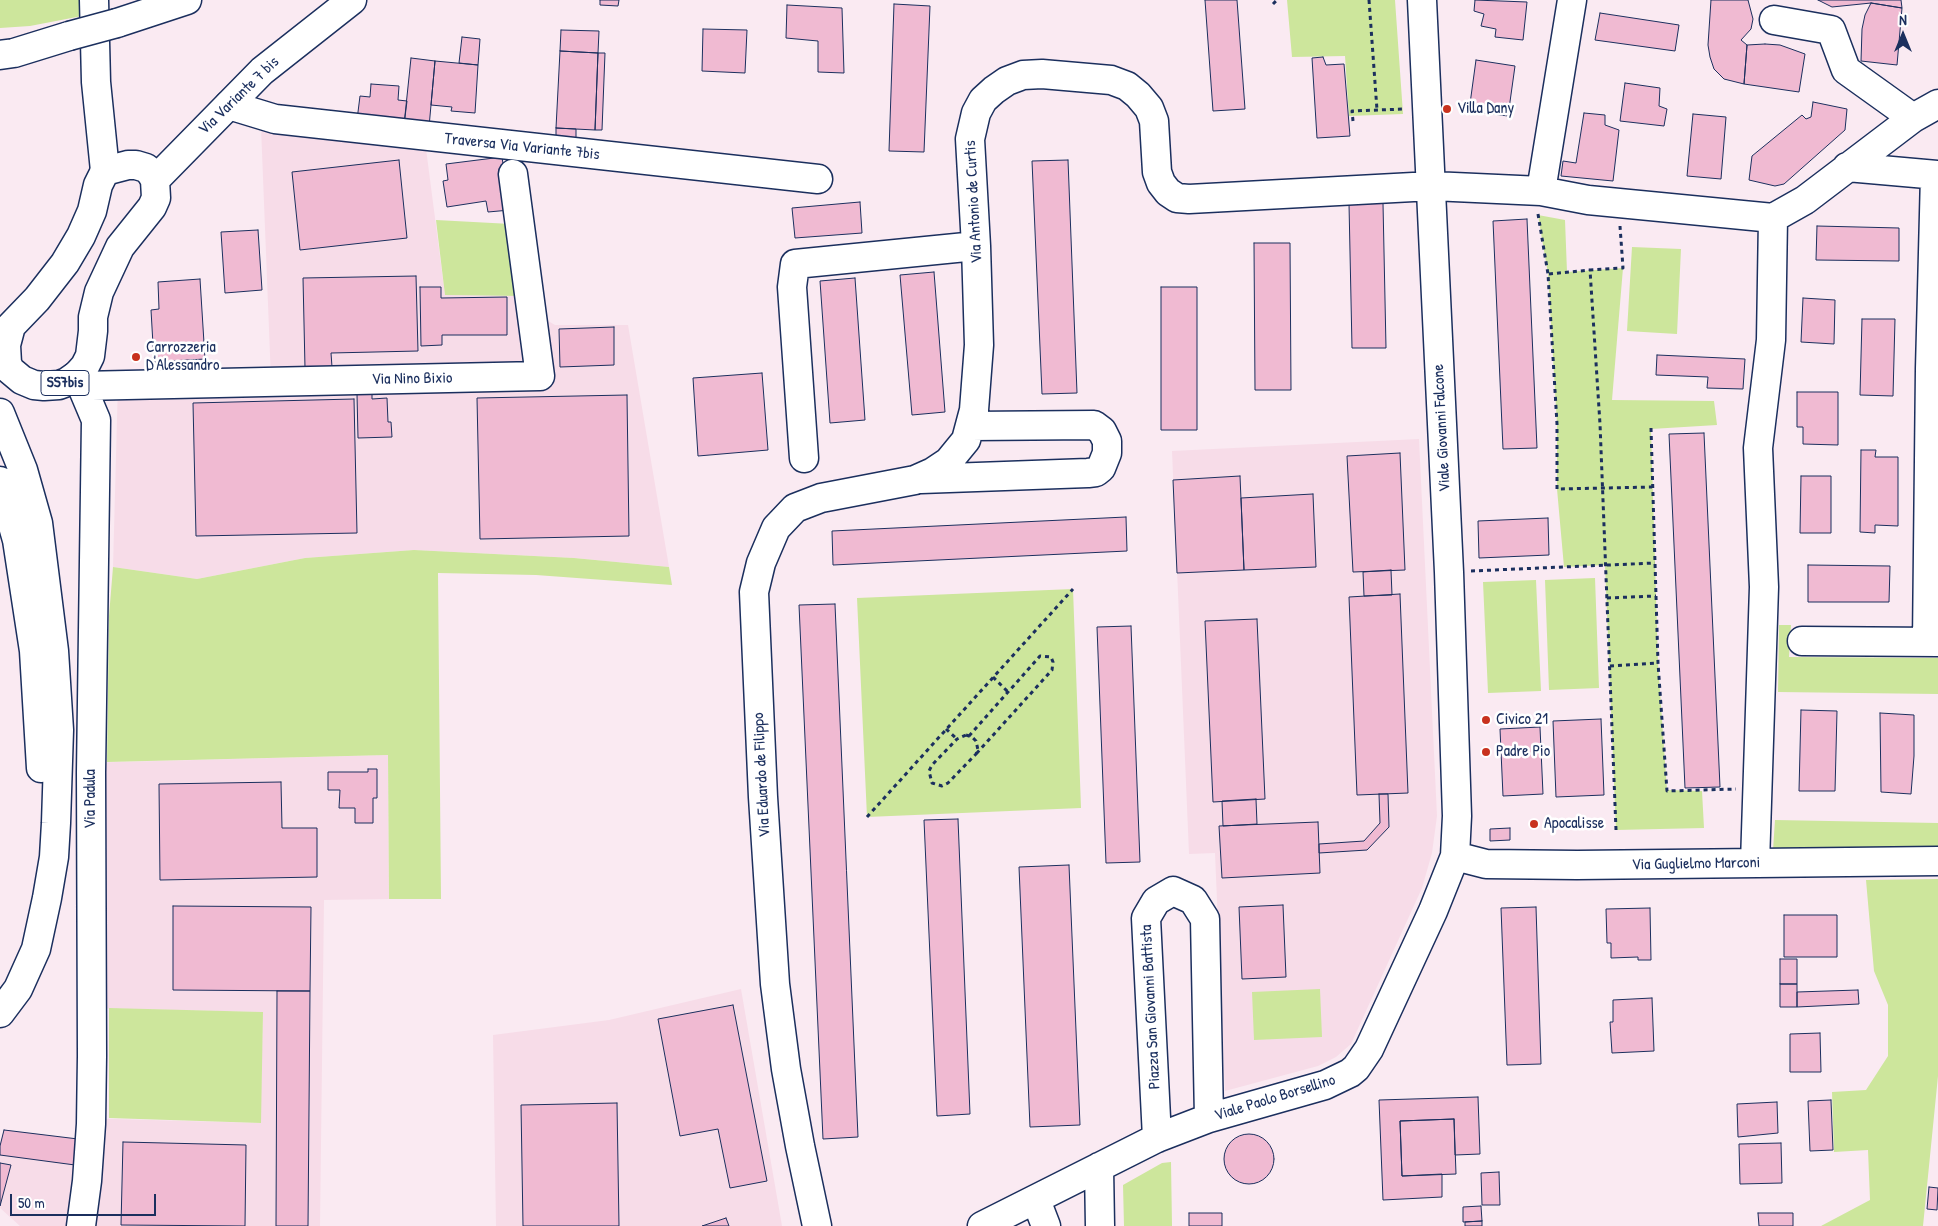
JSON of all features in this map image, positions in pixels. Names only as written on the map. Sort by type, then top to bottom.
[{"type":"main road","points":[[94,0],[96,82],[105,170],[118,166],[136,165],[146,168],[155,180]]},
{"type":"main road","points":[[0,55],[14,53],[117,23],[187,0]]},
{"type":"main road","name":"Via Variante 7 bis","points":[[155,180],[262,71],[352,0]]},
{"type":"main road","name":"Viale Giovanni Falcone","points":[[1422,0],[1449,572],[1457,816],[1455,856]]},
{"type":"main road","points":[[1541,191],[1572,0]]},
{"type":"main road","points":[[1774,20],[1831,30],[1846,70],[1913,118]]},
{"type":"main road","points":[[0,41],[69,36]]},
{"type":"main road","name":"Via Antonio de Curtis","points":[[958,451],[966,440],[971,426],[979,345],[970,139],[976,113],[983,100],[1007,81],[1023,75],[1042,74],[1111,80],[1127,86],[1149,108],[1154,122],[1157,172],[1161,183],[1168,192],[1177,198],[1188,200],[1432,186]]},
{"type":"main road","points":[[1432,186],[1541,191],[1588,200],[1773,218],[1805,200],[1913,118],[1938,104]]},
{"type":"main road","name":"Traversa Via Variante 7bis","points":[[229,105],[275,119],[818,179]]},
{"type":"main road","points":[[1802,641],[1933,642],[1937,175],[1848,167]]},
{"type":"main road","name":"SS7bis","points":[[105,170],[88,219],[65,263],[37,299],[11,326],[6,354],[7,385],[44,386],[79,380],[90,356],[93,317],[99,292],[120,247],[152,207],[156,198],[155,180]]},
{"type":"main road","name":"Via Nino Bixio","points":[[79,380],[540,376],[513,174]]},
{"type":"main road","points":[[1755,863],[1764,587],[1758,448],[1771,340],[1773,218]]},
{"type":"main road","points":[[804,458],[792,287],[795,264],[976,246]]},
{"type":"main road","name":"Via Padula","points":[[79,380],[96,420],[91,772],[92,1095],[87,1181],[81,1226]]},
{"type":"main road","points":[[0,413],[34,651],[40,726],[43,822],[40,864],[23,944],[6,984],[0,993]]},
{"type":"main road","points":[[915,480],[1088,474],[1096,472],[1101,468],[1107,453],[1107,441],[1102,431],[1094,425],[971,426]]},
{"type":"main road","name":"Via Eduardo de Filippo","points":[[817,1226],[788,1078],[775,984],[763,796],[754,592],[761,563],[776,528],[795,508],[821,498],[915,480],[933,472],[948,462],[958,451]]},
{"type":"main road","points":[[0,1012],[18,989],[36,949],[49,890],[54,857],[59,730],[54,651],[38,522],[10,484]]},
{"type":"main road","name":"Via Guglielmo Marconi","points":[[1455,856],[1486,864],[1938,862]]},
{"type":"main road","name":"Viale Paolo Borsellino","points":[[982,1226],[1157,1138],[1208,1118],[1325,1085],[1356,1068],[1370,1049],[1433,911],[1455,856]]},
{"type":"main road","name":"Piazza San Giovanni Battista","points":[[1157,1138],[1146,918],[1156,901],[1173,891],[1193,900],[1205,919],[1208,1118]]},
{"type":"main road","points":[[1099,1167],[1100,1226]]},
{"type":"main road","points":[[1036,1200],[1046,1226]]},
{"type":"path","points":[[1273,4],[1277,0]]},
{"type":"path","points":[[1369,0],[1377,110]]},
{"type":"path","points":[[1353,121],[1352,111],[1428,108]]},
{"type":"path","points":[[1541,191],[1538,215],[1548,274],[1557,424],[1557,489],[1652,487]]},
{"type":"path","points":[[1548,274],[1623,268],[1620,226]]},
{"type":"path","points":[[1590,270],[1602,488],[1616,830]]},
{"type":"path","points":[[1651,428],[1658,663],[1667,791],[1756,788]]},
{"type":"path","points":[[1449,572],[1655,563]]},
{"type":"path","points":[[867,817],[1073,588]]},
{"type":"path","points":[[1607,598],[1656,596]]},
{"type":"path","points":[[969,736],[1040,656],[1051,657],[1053,662],[1052,670],[976,754],[948,783],[942,786],[932,783],[929,771],[932,765],[961,736],[969,736],[976,741],[978,745],[976,754]]},
{"type":"path","points":[[1610,666],[1658,663]]},
{"type":"path","points":[[993,677],[1008,692]]},
{"type":"path","points":[[946,729],[957,739]]},
{"type":"shaded area","points":[[261,127],[425,141],[445,295],[540,296],[543,318],[555,325],[628,325],[669,567],[574,558],[414,550],[305,558],[197,579],[113,567],[118,382],[271,380]]},
{"type":"shaded area","points":[[1419,439],[1437,816],[1432,853],[1422,888],[1351,1044],[1336,1057],[1318,1066],[1225,1091],[1215,853],[1189,854],[1172,451]]},
{"type":"shaded area","points":[[388,755],[389,899],[324,900],[320,1226],[20,1226],[0,1208],[0,1146],[4,1130],[77,1139],[78,1118],[260,1123],[263,1012],[82,1008],[80,763]]},
{"type":"shaded area","points":[[741,989],[782,1226],[496,1226],[493,1035],[609,1020]]},
{"type":"green space","points":[[0,0],[82,0],[82,16],[30,26],[0,28]]},
{"type":"green space","points":[[1287,0],[1395,0],[1403,114],[1349,116],[1345,56],[1292,57]]},
{"type":"green space","points":[[1538,215],[1565,220],[1567,272],[1623,268],[1612,400],[1714,401],[1717,425],[1651,429],[1658,663],[1667,790],[1702,791],[1704,828],[1616,830],[1605,565],[1564,567],[1557,489],[1557,424],[1548,274]]},
{"type":"green space","points":[[436,220],[511,224],[521,296],[445,295]]},
{"type":"green space","points":[[1632,247],[1681,249],[1677,334],[1627,331]]},
{"type":"green space","points":[[414,550],[574,558],[669,567],[672,585],[536,575],[438,573],[441,899],[389,899],[388,755],[107,762],[109,616],[113,567],[197,579],[305,558]]},
{"type":"green space","points":[[1595,578],[1599,688],[1549,690],[1545,580]]},
{"type":"green space","points":[[1536,580],[1541,691],[1488,693],[1483,582]]},
{"type":"green space","points":[[1073,589],[1081,808],[867,817],[857,598]]},
{"type":"green space","points":[[1779,625],[1791,625],[1789,657],[1938,658],[1938,694],[1778,692]]},
{"type":"green space","points":[[1775,820],[1938,823],[1938,852],[1773,850]]},
{"type":"green space","points":[[1938,879],[1938,1076],[1923,1226],[1821,1226],[1870,1200],[1868,1150],[1834,1152],[1832,1092],[1866,1090],[1888,1056],[1888,1005],[1874,971],[1866,880]]},
{"type":"green space","points":[[1320,989],[1322,1037],[1254,1040],[1252,992]]},
{"type":"green space","points":[[109,1008],[263,1012],[261,1123],[109,1118]]},
{"type":"green space","points":[[1171,1162],[1172,1226],[1124,1226],[1123,1185],[1162,1163]]},
{"type":"building","points":[[600,0],[619,0],[618,6],[600,5]]},
{"type":"building","points":[[1205,0],[1237,0],[1245,109],[1213,111]]},
{"type":"building","points":[[1475,0],[1527,2],[1523,40],[1495,37],[1496,29],[1481,26],[1484,14],[1474,11]]},
{"type":"building","points":[[1711,0],[1748,0],[1753,19],[1751,29],[1741,40],[1747,45],[1744,84],[1724,79],[1714,69],[1708,45]]},
{"type":"building","points":[[1818,0],[1901,0],[1902,8],[1871,3],[1832,7]]},
{"type":"building","points":[[1871,3],[1902,8],[1897,65],[1861,61],[1862,29],[1865,15]]},
{"type":"building","points":[[894,4],[930,6],[924,152],[889,151]]},
{"type":"building","points":[[787,5],[842,8],[844,73],[818,72],[818,41],[786,38]]},
{"type":"building","points":[[1600,13],[1679,25],[1675,51],[1595,40]]},
{"type":"building","points":[[703,29],[747,30],[745,73],[702,71]]},
{"type":"building","points":[[561,30],[599,31],[598,53],[560,51]]},
{"type":"building","points":[[462,37],[480,39],[478,65],[459,63]]},
{"type":"building","points":[[1747,45],[1780,45],[1805,54],[1799,92],[1744,84]]},
{"type":"building","points":[[560,51],[598,53],[595,130],[556,128]]},
{"type":"building","points":[[598,53],[605,53],[602,130],[595,130]]},
{"type":"building","points":[[1323,57],[1326,65],[1344,64],[1350,136],[1317,138],[1312,58]]},
{"type":"building","points":[[411,58],[435,61],[429,127],[404,125]]},
{"type":"building","points":[[1476,60],[1515,66],[1508,116],[1469,111]]},
{"type":"building","points":[[435,61],[478,65],[475,113],[451,111],[452,107],[431,105]]},
{"type":"building","points":[[1625,83],[1660,88],[1659,106],[1667,109],[1664,126],[1620,121]]},
{"type":"building","points":[[371,84],[399,86],[398,100],[407,101],[404,125],[357,120],[360,96],[370,97]]},
{"type":"building","points":[[1813,102],[1847,109],[1845,130],[1784,184],[1775,186],[1749,180],[1752,156],[1802,115],[1806,119],[1811,117]]},
{"type":"building","points":[[1584,113],[1605,115],[1605,125],[1619,130],[1613,181],[1561,176],[1563,161],[1576,163]]},
{"type":"building","points":[[1693,114],[1726,117],[1721,179],[1687,176]]},
{"type":"building","points":[[556,128],[576,129],[576,144],[556,143]]},
{"type":"building","points":[[502,157],[510,210],[488,212],[486,201],[447,207],[443,181],[448,180],[446,164]]},
{"type":"building","points":[[399,160],[407,238],[300,250],[292,172]]},
{"type":"building","points":[[1068,160],[1077,393],[1042,394],[1032,161]]},
{"type":"building","points":[[860,202],[862,233],[795,238],[792,208]]},
{"type":"building","points":[[1383,203],[1386,348],[1352,348],[1349,204]]},
{"type":"building","points":[[1527,219],[1537,448],[1503,449],[1493,221]]},
{"type":"building","points":[[1817,226],[1899,228],[1899,261],[1816,260]]},
{"type":"building","points":[[258,230],[262,290],[225,293],[221,232]]},
{"type":"building","points":[[1254,243],[1290,243],[1291,390],[1255,390]]},
{"type":"building","points":[[934,272],[945,412],[912,415],[900,275]]},
{"type":"building","points":[[416,276],[418,351],[331,353],[332,367],[305,368],[303,278]]},
{"type":"building","points":[[855,278],[865,420],[830,423],[820,281]]},
{"type":"building","points":[[200,279],[205,359],[154,362],[151,310],[159,309],[158,282]]},
{"type":"building","points":[[420,287],[441,287],[441,298],[507,297],[507,335],[442,335],[442,345],[421,346]]},
{"type":"building","points":[[1161,287],[1197,287],[1197,430],[1161,430]]},
{"type":"building","points":[[1803,298],[1835,300],[1834,344],[1801,342]]},
{"type":"building","points":[[1862,319],[1895,319],[1893,396],[1860,395]]},
{"type":"building","points":[[614,327],[614,365],[560,367],[559,329]]},
{"type":"building","points":[[1657,355],[1745,359],[1743,389],[1707,388],[1708,377],[1656,375]]},
{"type":"building","points":[[762,373],[768,450],[698,456],[693,378]]},
{"type":"building","points":[[1797,392],[1838,392],[1838,445],[1803,444],[1803,427],[1797,427]]},
{"type":"building","points":[[357,394],[372,394],[372,399],[387,398],[388,422],[391,422],[392,437],[358,438]]},
{"type":"building","points":[[627,395],[629,536],[480,539],[477,398]]},
{"type":"building","points":[[354,399],[357,533],[196,536],[193,403]]},
{"type":"building","points":[[1704,433],[1720,787],[1685,788],[1669,434]]},
{"type":"building","points":[[1861,450],[1876,450],[1875,457],[1898,457],[1898,526],[1875,525],[1875,533],[1860,532]]},
{"type":"building","points":[[1400,453],[1405,570],[1353,572],[1347,456]]},
{"type":"building","points":[[1240,476],[1244,570],[1177,573],[1173,480]]},
{"type":"building","points":[[1801,476],[1831,476],[1831,533],[1800,533]]},
{"type":"building","points":[[1313,494],[1316,567],[1244,570],[1241,498]]},
{"type":"building","points":[[1126,517],[1127,551],[833,565],[832,531]]},
{"type":"building","points":[[1548,518],[1549,555],[1479,558],[1478,521]]},
{"type":"building","points":[[1808,565],[1890,566],[1889,602],[1808,602]]},
{"type":"building","points":[[1391,570],[1392,595],[1364,596],[1363,572]]},
{"type":"building","points":[[1400,594],[1408,793],[1357,795],[1349,597]]},
{"type":"building","points":[[835,604],[858,1137],[823,1139],[799,605]]},
{"type":"building","points":[[1257,619],[1265,799],[1213,802],[1205,621]]},
{"type":"building","points":[[1131,626],[1140,862],[1106,863],[1097,627]]},
{"type":"building","points":[[1801,710],[1837,711],[1835,791],[1799,791]]},
{"type":"building","points":[[1880,713],[1914,715],[1914,756],[1911,794],[1881,792]]},
{"type":"building","points":[[1601,719],[1604,795],[1556,797],[1553,721]]},
{"type":"building","points":[[1540,727],[1543,794],[1503,796],[1500,729]]},
{"type":"building","points":[[368,769],[377,769],[377,798],[373,798],[373,823],[355,823],[355,808],[339,808],[340,790],[328,790],[328,772],[368,772]]},
{"type":"building","points":[[281,782],[282,828],[317,828],[317,877],[160,880],[159,784]]},
{"type":"building","points":[[1379,794],[1388,794],[1389,827],[1367,850],[1319,853],[1319,844],[1364,841],[1380,823]]},
{"type":"building","points":[[1256,799],[1257,824],[1223,826],[1222,801]]},
{"type":"building","points":[[958,819],[970,1114],[937,1116],[924,820]]},
{"type":"building","points":[[1318,822],[1320,873],[1222,878],[1219,826]]},
{"type":"building","points":[[1510,828],[1510,840],[1490,841],[1490,829]]},
{"type":"building","points":[[1069,865],[1080,1125],[1030,1127],[1019,867]]},
{"type":"building","points":[[1283,905],[1286,977],[1242,979],[1239,907]]},
{"type":"building","points":[[173,906],[311,907],[310,991],[173,990]]},
{"type":"building","points":[[1536,907],[1541,1064],[1507,1065],[1501,908]]},
{"type":"building","points":[[1650,908],[1651,960],[1638,960],[1638,957],[1611,958],[1611,943],[1607,943],[1606,909]]},
{"type":"building","points":[[1784,915],[1837,915],[1837,957],[1784,957]]},
{"type":"building","points":[[1780,959],[1797,959],[1797,984],[1780,984]]},
{"type":"building","points":[[1780,984],[1797,984],[1797,1007],[1780,1007]]},
{"type":"building","points":[[1858,990],[1859,1004],[1797,1007],[1797,992]]},
{"type":"building","points":[[277,991],[310,991],[308,1226],[276,1226]]},
{"type":"building","points":[[1652,998],[1654,1051],[1612,1053],[1610,1022],[1613,1022],[1613,1000]]},
{"type":"building","points":[[733,1005],[767,1181],[730,1188],[718,1129],[680,1136],[658,1019]]},
{"type":"building","points":[[1820,1033],[1821,1072],[1790,1072],[1790,1034]]},
{"type":"building","points":[[1478,1097],[1480,1154],[1455,1155],[1454,1119],[1400,1121],[1402,1176],[1442,1174],[1442,1197],[1383,1200],[1379,1100]]},
{"type":"building","points":[[1831,1100],[1833,1150],[1810,1151],[1808,1101]]},
{"type":"building","points":[[1777,1102],[1778,1133],[1738,1137],[1737,1104]]},
{"type":"building","points":[[617,1103],[619,1226],[523,1226],[521,1105]]},
{"type":"building","points":[[1454,1119],[1456,1174],[1402,1176],[1400,1121]]},
{"type":"building","points":[[4,1130],[78,1139],[75,1165],[0,1155]]},
{"type":"building","points":[[1249,1134],[1258,1136],[1269,1145],[1274,1159],[1272,1168],[1263,1179],[1249,1184],[1240,1182],[1229,1173],[1224,1159],[1226,1150],[1235,1139]]},
{"type":"building","points":[[123,1142],[246,1145],[245,1226],[121,1225]]},
{"type":"building","points":[[1781,1143],[1782,1183],[1740,1184],[1739,1144]]},
{"type":"building","points":[[0,1163],[11,1165],[0,1206]]},
{"type":"building","points":[[1499,1172],[1500,1205],[1482,1205],[1481,1173]]},
{"type":"building","points":[[1929,1187],[1938,1188],[1937,1210],[1927,1209]]},
{"type":"building","points":[[1481,1206],[1482,1221],[1463,1222],[1463,1207]]},
{"type":"building","points":[[1189,1213],[1222,1213],[1222,1226],[1189,1226]]},
{"type":"building","points":[[1758,1213],[1793,1213],[1793,1226],[1759,1226]]},
{"type":"building","points":[[726,1218],[729,1226],[702,1226]]},
{"type":"building","points":[[1482,1221],[1482,1226],[1465,1226],[1465,1222]]},
{"type":"place","name":"Villa Dany","points":[[1447,109]]},
{"type":"place","name":"Carrozzeria D'Alessandro","points":[[136,357]]},
{"type":"place","name":"Civico 21","points":[[1486,720]]},
{"type":"place","name":"Padre Pio","points":[[1486,752]]},
{"type":"place","name":"Apocalisse","points":[[1534,824]]}]
